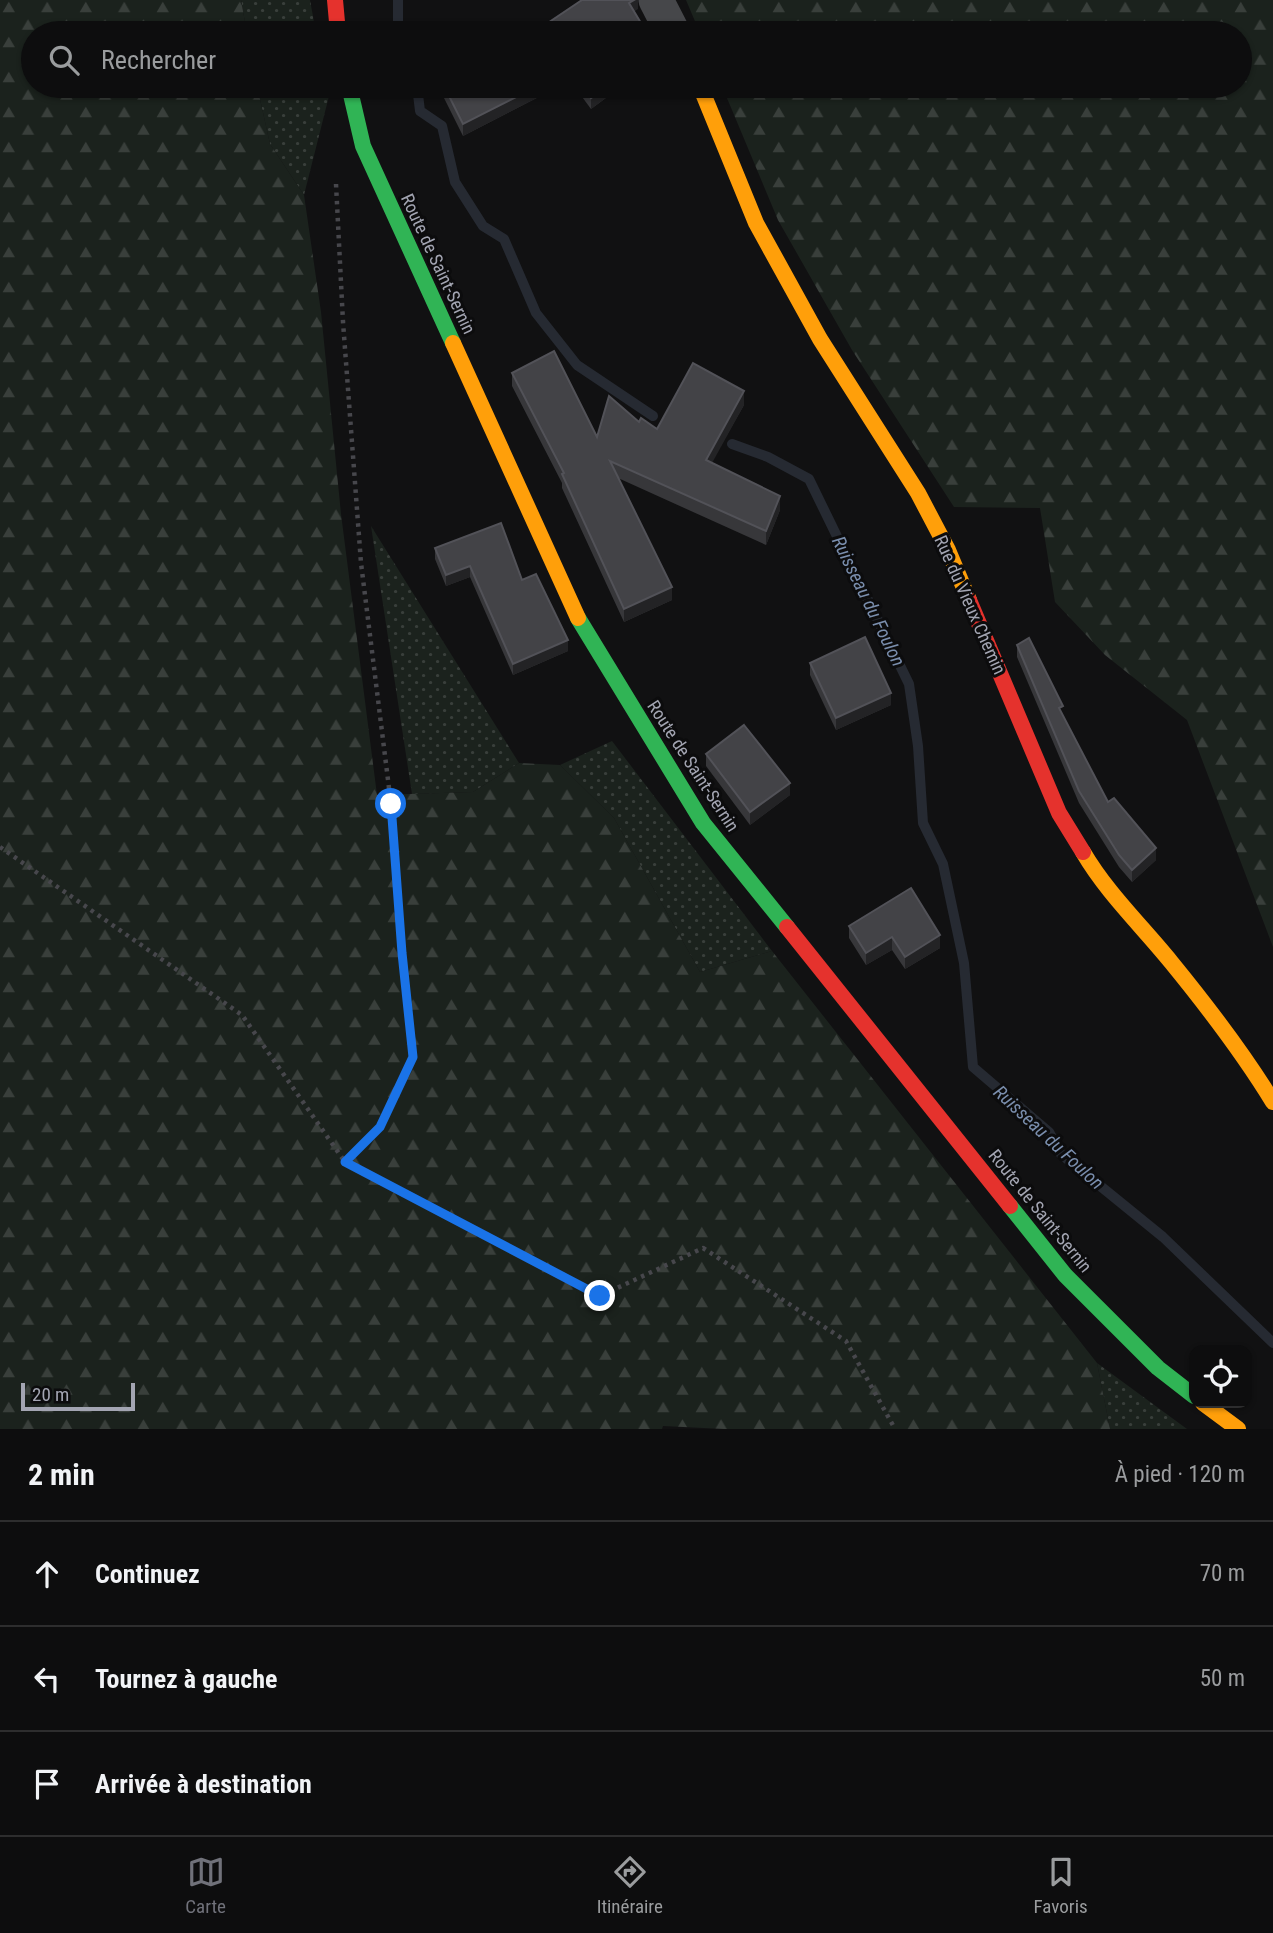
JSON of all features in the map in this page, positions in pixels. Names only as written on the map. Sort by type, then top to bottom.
[{"type":"street","points":[[335,0],[337,21]]},
{"type":"street","points":[[656,0],[667,21]]},
{"type":"street","name":"Route de Saint-Sernin","points":[[352,98],[363,146],[583,629],[703,823],[1065,1275],[1158,1368],[1189,1392]]},
{"type":"street","name":"Rue du Vieux Chemin","points":[[705,98],[756,223],[820,339],[918,493],[948,550],[1059,813],[1097,876],[1171,962],[1257,1076],[1273,1102]]},
{"type":"street","points":[[1210,1408],[1238,1429]]},
{"type":"path","points":[[336,172],[343,322],[361,563],[391,804],[413,1057],[380,1127],[345,1162]]},
{"type":"path","points":[[0,847],[242,1015],[345,1162],[600,1296],[703,1248],[846,1341],[895,1429]]},
{"type":"green space","points":[[0,0],[241,0],[245,21],[21,21],[21,98],[260,98],[270,144],[304,195],[321,312],[341,514],[377,795],[473,792],[519,763],[560,765],[614,818],[700,972],[772,951],[1097,1363],[1110,1429],[724,1429],[663,1426],[662,1429],[0,1429]]},
{"type":"green space","points":[[241,0],[310,0],[314,21],[245,21]]},
{"type":"green space","points":[[686,0],[1273,0],[1273,947],[1187,720],[1105,655],[1055,602],[1040,508],[954,507],[852,350],[778,220],[727,98],[1252,98],[1252,21],[695,21]]},
{"type":"green space","points":[[260,98],[328,98],[304,195],[270,144]]},
{"type":"green space","points":[[371,526],[519,763],[473,792],[412,794]]},
{"type":"green space","points":[[612,741],[772,951],[700,972],[614,818],[560,765]]},
{"type":"green space","points":[[1097,1363],[1187,1429],[1110,1429]]},
{"type":"building","points":[[582,0],[634,0],[629,3],[640,21],[551,21]]},
{"type":"building","points":[[450,98],[514,98],[463,124]]},
{"type":"building","points":[[554,351],[597,437],[609,396],[639,422],[641,418],[657,429],[693,363],[744,391],[706,460],[780,496],[766,531],[610,461],[672,587],[624,609],[562,474],[564,473],[512,373]]},
{"type":"building","points":[[501,523],[522,580],[536,574],[568,640],[513,664],[470,566],[446,575],[435,548]]},
{"type":"building","points":[[865,637],[891,693],[836,718],[810,663]]},
{"type":"building","points":[[1029,638],[1063,706],[1059,708],[1108,802],[1114,798],[1156,848],[1132,870],[1119,855],[1079,791],[1017,645]]},
{"type":"building","points":[[744,725],[790,783],[750,812],[706,754]]},
{"type":"building","points":[[911,888],[940,935],[905,957],[892,937],[866,953],[849,926]]},
{"type":"waterway","name":"Ruisseau du Foulon","points":[[398,0],[398,21]]},
{"type":"waterway","name":"Ruisseau du Foulon","points":[[418,98],[420,111],[442,126],[455,182],[483,226],[504,239],[536,313],[577,365],[653,416]]},
{"type":"waterway","name":"Ruisseau du Foulon","points":[[732,444],[768,457],[809,479],[909,684],[918,746],[923,823],[943,864],[964,963],[973,1067],[1049,1132],[1061,1154],[1163,1237],[1273,1343]]},
{"type":"traffic: fast","points":[[352,98],[363,146],[453,343]]},
{"type":"traffic: fast","points":[[578,618],[703,823],[787,927]]},
{"type":"traffic: fast","points":[[1010,1206],[1065,1275],[1158,1368],[1189,1392]]},
{"type":"traffic: slow","points":[[705,98],[756,223],[820,339],[918,493],[948,550],[969,600]]},
{"type":"traffic: slow","points":[[453,343],[578,618]]},
{"type":"traffic: slow","points":[[1083,852],[1113,895],[1211,1013],[1273,1102]]},
{"type":"traffic: slow","points":[[1210,1408],[1238,1429]]},
{"type":"traffic: jam","points":[[335,0],[337,21]]},
{"type":"traffic: jam","points":[[969,600],[1059,813],[1083,852]]},
{"type":"traffic: jam","points":[[787,927],[1010,1206]]},
{"type":"route","points":[[391,804],[413,1057],[380,1127],[345,1162],[600,1296]]}]
